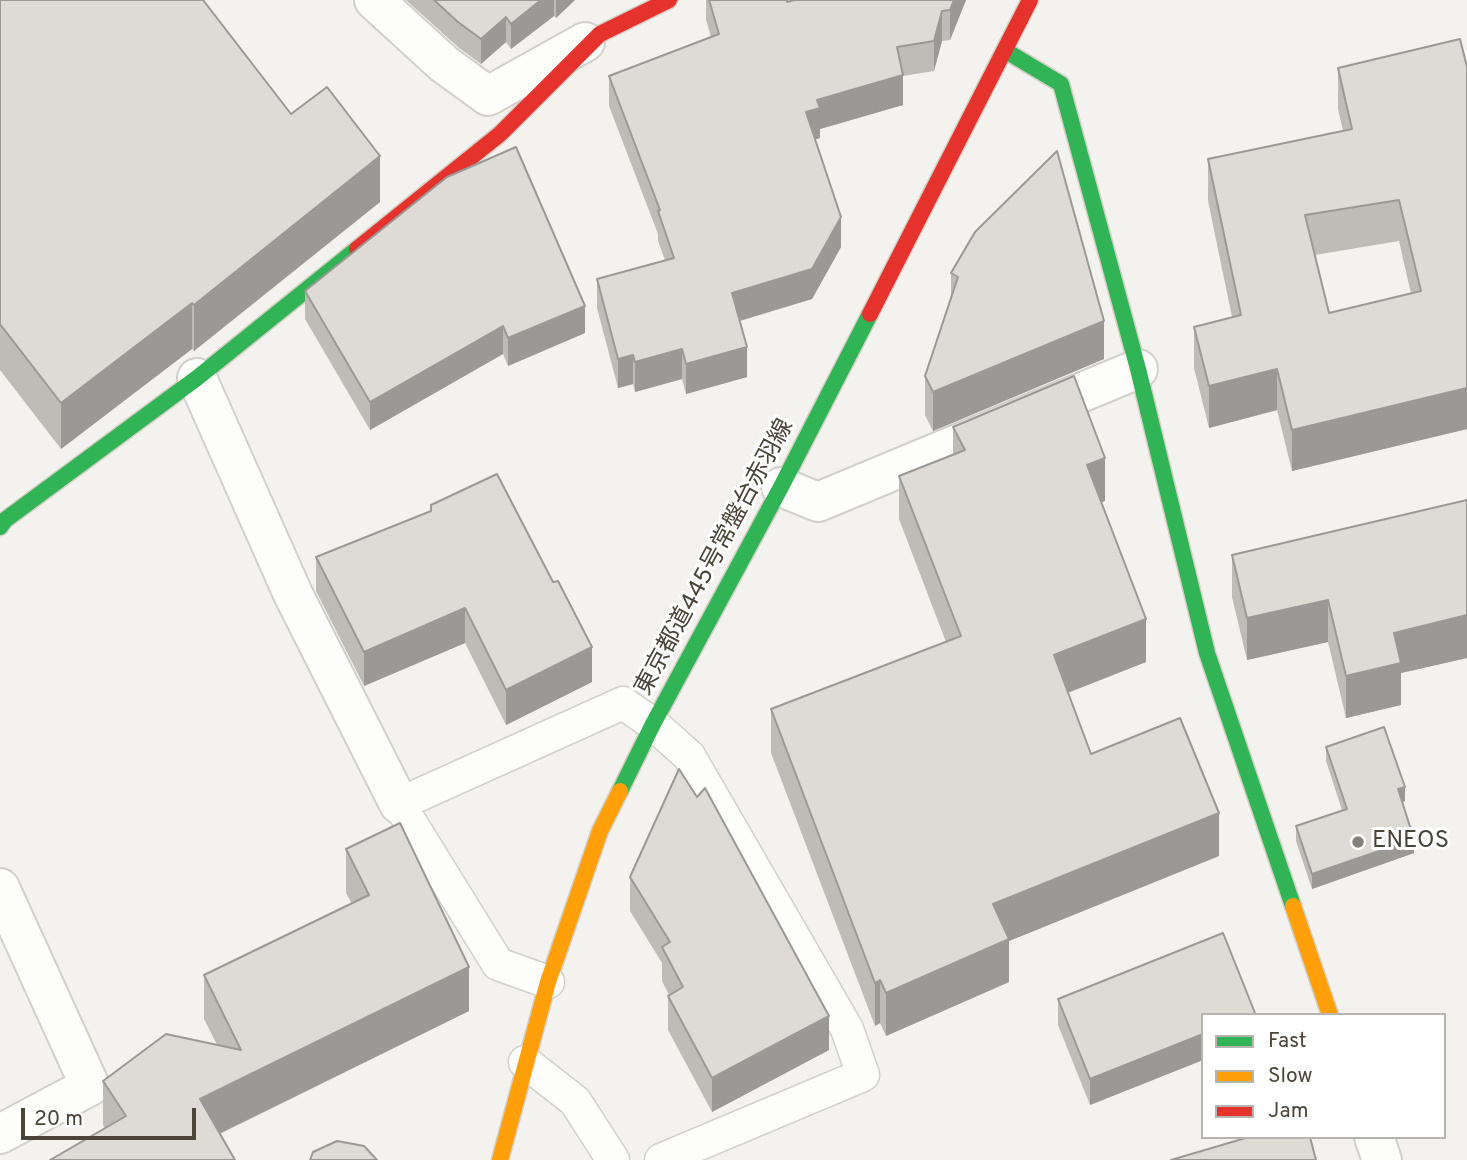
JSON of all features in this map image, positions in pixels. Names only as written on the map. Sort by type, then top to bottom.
[{"type":"street","points":[[374,0],[444,64],[488,96],[600,34],[669,0]]},
{"type":"street","name":"東京都道445号常盤台赤羽線","points":[[500,1160],[548,982],[600,831],[653,724],[781,487],[1030,0]]},
{"type":"street","points":[[2,519],[197,378],[500,134],[600,34]]},
{"type":"street","points":[[1006,51],[1061,84],[1138,369],[1207,653],[1328,1013]]},
{"type":"street","points":[[781,487],[818,502],[1138,369]]},
{"type":"street","points":[[197,378],[293,594],[399,804]]},
{"type":"street","points":[[0,888],[90,1086],[0,1135]]},
{"type":"street","points":[[1375,1139],[1382,1160]]},
{"type":"lane","points":[[548,982],[498,964],[399,804],[623,703],[653,724],[689,756],[847,1029],[863,1075],[661,1160]]},
{"type":"lane","points":[[525,1062],[575,1101],[613,1160]]},
{"type":"building","points":[[0,0],[203,0],[291,114],[327,87],[380,156],[194,305],[192,303],[61,403],[0,324]]},
{"type":"building","points":[[434,0],[541,0],[511,24],[506,17],[481,39]]},
{"type":"building","points":[[709,0],[954,0],[950,10],[942,11],[934,41],[897,47],[903,75],[817,100],[820,108],[806,112],[841,217],[812,269],[732,293],[747,347],[686,364],[682,349],[635,362],[633,355],[618,359],[597,279],[674,258],[658,211],[660,210],[609,76],[719,34]]},
{"type":"building","points":[[1460,39],[1467,67],[1467,388],[1292,430],[1277,369],[1209,386],[1194,327],[1241,315],[1208,159],[1352,129],[1338,68]],"holes":[[[1399,200],[1421,291],[1329,313],[1305,215]]]},
{"type":"building","points":[[516,147],[585,306],[508,338],[503,326],[370,402],[305,291],[447,177]]},
{"type":"building","points":[[1057,151],[1104,321],[933,392],[925,376],[958,277],[951,273],[975,232]]},
{"type":"building","points":[[1074,376],[1105,458],[1087,465],[1146,619],[1054,655],[1091,754],[1180,718],[1219,813],[993,904],[1009,939],[886,993],[880,980],[875,983],[771,709],[961,636],[899,476],[965,450],[953,427]]},
{"type":"building","points":[[497,474],[553,582],[558,581],[592,647],[506,690],[465,608],[364,652],[316,557],[431,511],[431,505]]},
{"type":"building","points":[[1467,500],[1467,615],[1394,633],[1401,663],[1346,676],[1328,600],[1247,618],[1232,555]]},
{"type":"building","points":[[1384,727],[1405,787],[1398,789],[1414,839],[1312,874],[1296,826],[1347,809],[1326,747]]},
{"type":"building","points":[[679,769],[697,797],[705,788],[829,1016],[712,1078],[668,996],[683,987],[662,947],[670,942],[630,877]]},
{"type":"building","points":[[400,823],[469,967],[200,1099],[235,1160],[50,1160],[126,1116],[103,1081],[166,1034],[241,1050],[204,975],[369,895],[346,849]]},
{"type":"building","points":[[1223,933],[1255,1013],[1201,1013],[1201,1035],[1090,1079],[1058,999]]},
{"type":"building","points":[[1242,1139],[1311,1139],[1316,1160],[1171,1160]]},
{"type":"building","points":[[337,1141],[364,1146],[377,1160],[310,1160],[313,1152]]},
{"type":"traffic: fast","points":[[1006,51],[1061,84],[1138,369],[1207,653],[1293,906]]},
{"type":"traffic: fast","points":[[0,527],[5,520],[197,378],[357,249]]},
{"type":"traffic: fast","points":[[620,791],[870,314]]},
{"type":"traffic: slow","points":[[500,1160],[548,982],[600,831],[620,791]]},
{"type":"traffic: slow","points":[[1293,906],[1329,1013]]},
{"type":"traffic: jam","points":[[357,249],[500,134],[600,34],[669,0]]},
{"type":"traffic: jam","points":[[870,314],[1030,0]]},
{"type":"place","name":"ENEOS","points":[[1358,842]]}]
